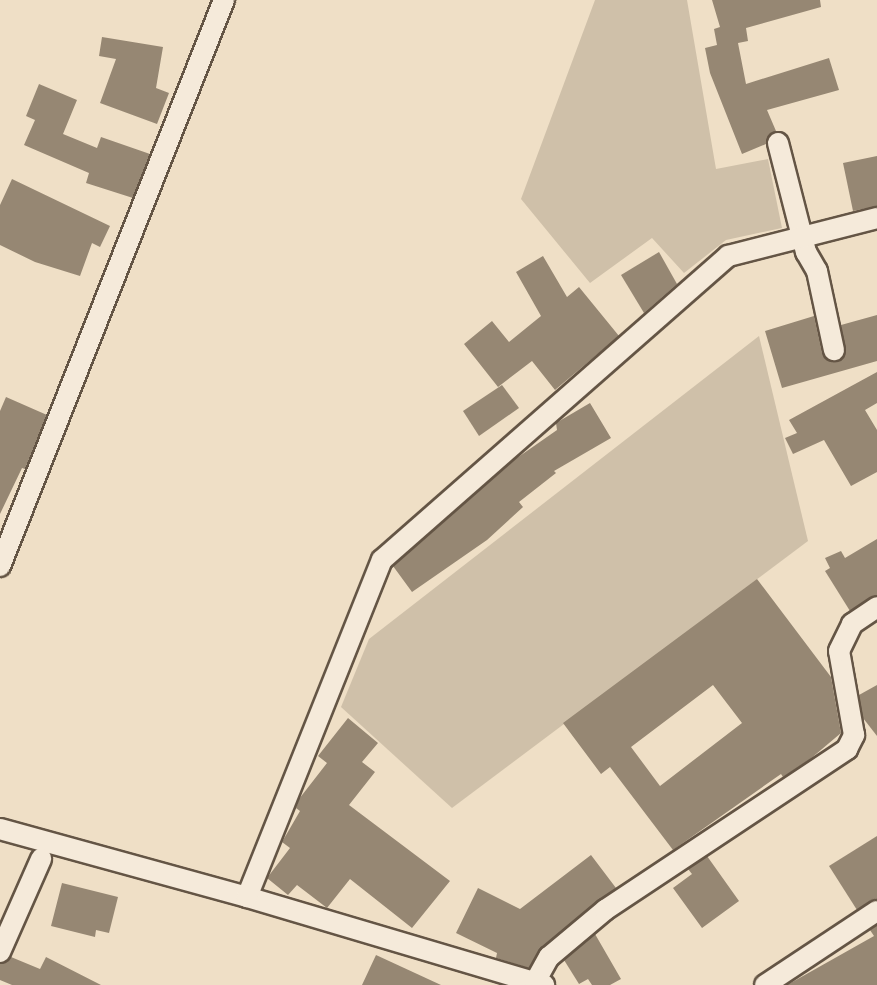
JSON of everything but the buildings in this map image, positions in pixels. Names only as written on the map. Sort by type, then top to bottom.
[{"type":"street","points":[[0,566],[224,0]]},
{"type":"street","points":[[778,143],[803,237],[817,271],[834,350]]},
{"type":"street","points":[[247,897],[382,560],[728,256],[877,218]]},
{"type":"street","points":[[0,829],[247,897],[540,984],[549,957],[605,910],[847,749],[854,735],[839,651],[852,624],[877,607]]},
{"type":"street","points":[[0,952],[41,859]]},
{"type":"street","points":[[765,985],[877,911]]},
{"type":"shaded area","points":[[595,0],[687,0],[716,169],[768,159],[782,228],[726,240],[684,273],[652,238],[590,283],[521,199]]},
{"type":"shaded area","points":[[759,336],[808,541],[452,808],[341,707],[369,639]]}]
